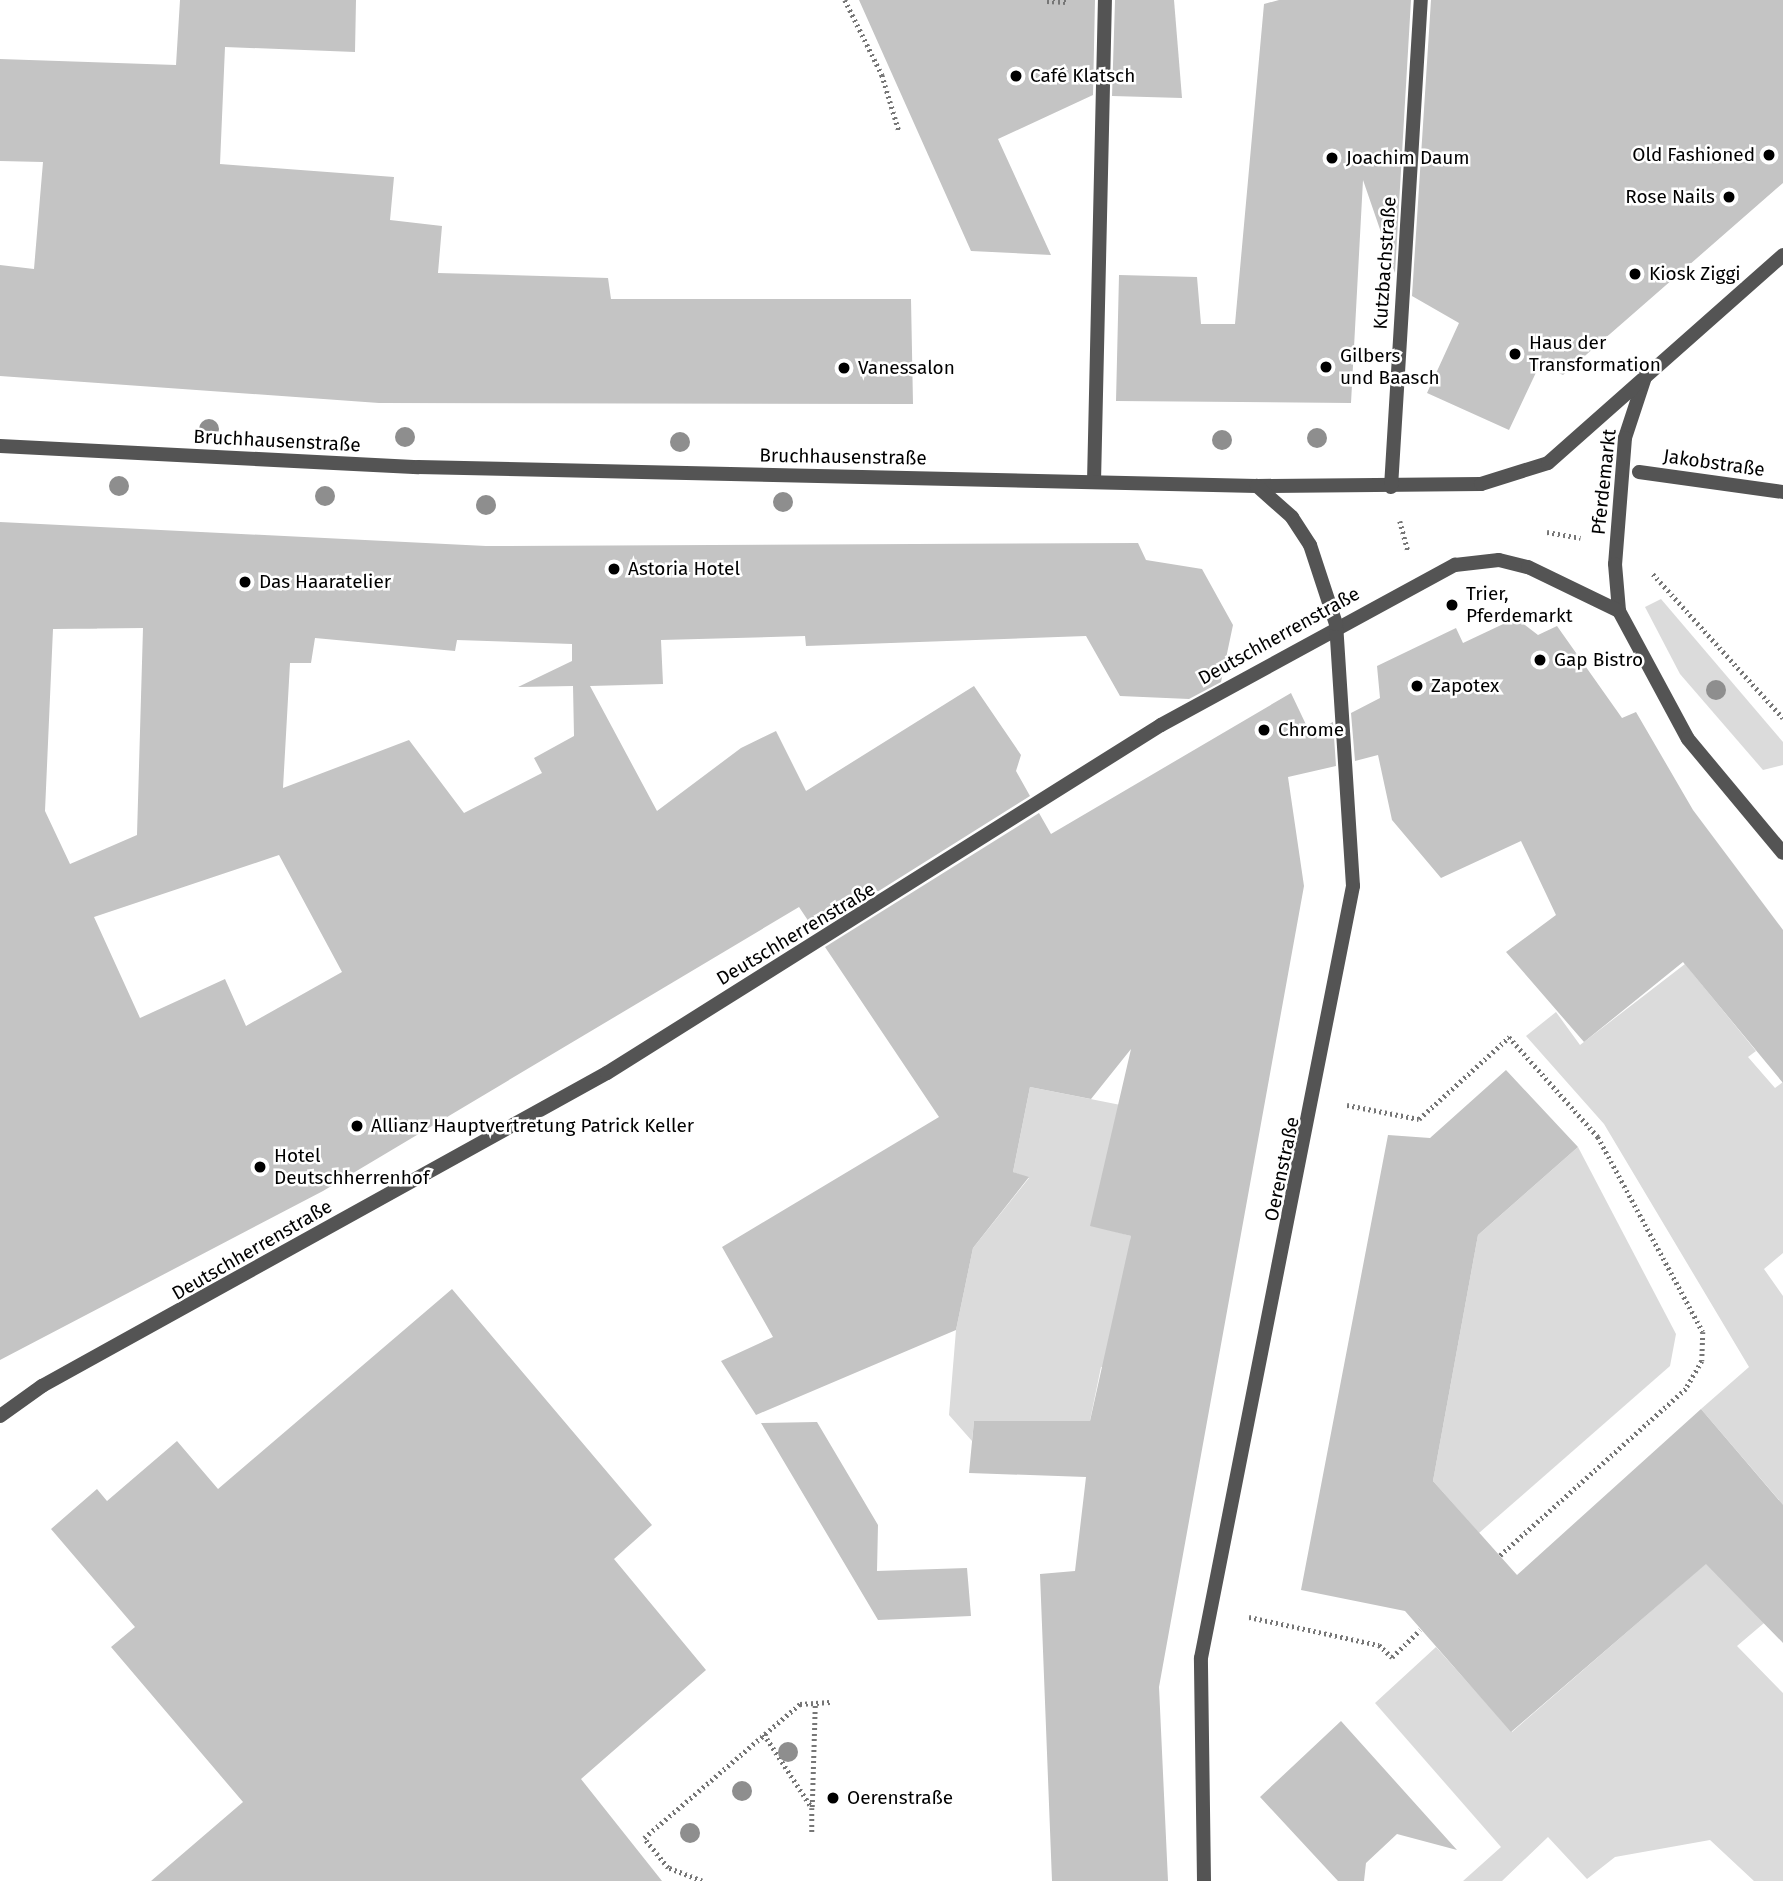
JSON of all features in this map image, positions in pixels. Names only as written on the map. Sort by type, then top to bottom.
[{"type":"street","points":[[1094,482],[1105,0]]},
{"type":"street","name":"Kutzbachstraße","points":[[1391,486],[1421,0]]},
{"type":"street","points":[[1647,371],[1783,255]]},
{"type":"street","name":"Bruchhausenstraße","points":[[0,446],[418,467],[1257,486],[1481,484],[1548,463],[1647,371]]},
{"type":"street","name":"Pferdemarkt","points":[[1619,611],[1616,550],[1625,438],[1647,371]]},
{"type":"street","name":"Jakobstraße","points":[[1639,472],[1783,492]]},
{"type":"street","name":"Oerenstraße","points":[[1204,1881],[1201,1658],[1316,1099],[1353,886],[1336,624],[1310,545],[1292,517],[1257,486]]},
{"type":"street","name":"Deutschherrenstraße","points":[[0,1416],[42,1386],[607,1073],[1161,725],[1336,624],[1455,565],[1499,561],[1528,567],[1619,611]]},
{"type":"street","points":[[1619,611],[1688,739],[1783,853]]},
{"type":"path","points":[[845,0],[882,75],[898,131]]},
{"type":"path","points":[[1391,486],[1411,559]]},
{"type":"path","points":[[1616,550],[1668,583],[1783,719]]},
{"type":"path","points":[[1316,1099],[1419,1119],[1509,1037],[1598,1137],[1703,1332],[1702,1361],[1686,1389],[1500,1556]]},
{"type":"path","points":[[1210,1608],[1379,1645],[1392,1657],[1420,1630]]},
{"type":"path","points":[[702,1881],[668,1868],[644,1838],[800,1704],[830,1702]]},
{"type":"path","points":[[812,1832],[815,1703]]},
{"type":"path","points":[[764,1734],[812,1808]]},
{"type":"shaded area","points":[[1661,599],[1783,742],[1783,765],[1763,770],[1680,674],[1645,607]]},
{"type":"shaded area","points":[[1685,964],[1756,1051],[1748,1057],[1775,1088],[1783,1082],[1783,1253],[1764,1269],[1783,1296],[1783,1607],[1737,1646],[1783,1693],[1783,1881],[1754,1881],[1710,1840],[1615,1857],[1587,1879],[1548,1837],[1502,1881],[1463,1881],[1501,1847],[1375,1703],[1436,1647],[1512,1732],[1779,1500],[1701,1409],[1749,1367],[1604,1124],[1526,1036],[1556,1012],[1580,1045]]},
{"type":"shaded area","points":[[1030,1087],[1171,1115],[1091,1225],[1131,1236],[1115,1368],[1101,1367],[1087,1435],[1030,1421],[974,1421],[972,1441],[949,1415],[956,1330],[973,1248],[1029,1178],[1013,1172]]},
{"type":"shaded area","points":[[1578,1147],[1676,1334],[1670,1366],[1479,1533],[1433,1481],[1478,1235]]},
{"type":"building","points":[[180,0],[356,0],[355,52],[225,47],[220,164],[394,177],[390,220],[442,226],[438,273],[608,278],[611,299],[911,299],[913,404],[379,403],[0,376],[0,265],[34,269],[43,162],[0,161],[0,59],[176,65]]},
{"type":"building","points":[[859,0],[1095,0],[1093,95],[998,139],[1051,255],[971,251]]},
{"type":"building","points":[[1115,0],[1174,0],[1182,98],[1112,96]]},
{"type":"building","points":[[1279,0],[1411,0],[1395,273],[1363,180],[1351,403],[1116,401],[1119,275],[1197,277],[1201,324],[1235,324],[1264,4]]},
{"type":"building","points":[[1431,0],[1783,0],[1783,183],[1563,375],[1540,364],[1509,430],[1427,393],[1459,323],[1412,296]]},
{"type":"building","points":[[0,522],[486,546],[1138,543],[1146,560],[1202,569],[1233,625],[1221,682],[1189,699],[1120,696],[1086,636],[806,646],[805,636],[661,640],[663,684],[590,686],[657,811],[741,748],[776,731],[806,791],[974,686],[1021,755],[1016,771],[1030,796],[815,931],[799,907],[323,1191],[0,1360]],"holes":[[[143,628],[137,835],[70,864],[45,811],[53,629]],[[315,638],[455,651],[457,640],[572,644],[572,661],[518,687],[573,686],[574,736],[534,758],[542,773],[464,813],[409,740],[283,788],[290,663],[311,663]],[[279,855],[342,972],[246,1026],[225,979],[140,1018],[94,917]]]},
{"type":"building","points":[[1516,618],[1538,635],[1557,626],[1622,718],[1636,712],[1693,810],[1783,930],[1783,1083],[1683,962],[1584,1042],[1506,952],[1556,915],[1521,841],[1441,878],[1392,820],[1378,755],[1355,761],[1351,713],[1380,698],[1377,666],[1456,628],[1463,643]]},
{"type":"building","points":[[1291,693],[1310,733],[1333,722],[1336,766],[1288,777],[1304,886],[1159,1687],[1168,1881],[1052,1881],[1040,1574],[1075,1571],[1086,1477],[969,1473],[974,1421],[1090,1421],[1131,1236],[1090,1226],[1131,1049],[1091,1099],[1030,1087],[1013,1172],[1029,1177],[973,1248],[956,1330],[756,1415],[721,1361],[773,1337],[722,1247],[939,1117],[825,947],[1039,813],[1051,834]]},
{"type":"building","points":[[1506,1070],[1578,1147],[1478,1235],[1433,1481],[1517,1575],[1701,1409],[1783,1505],[1783,1643],[1706,1564],[1511,1732],[1405,1611],[1301,1590],[1388,1135],[1430,1138]]},
{"type":"building","points":[[452,1289],[652,1525],[614,1559],[706,1670],[581,1779],[662,1881],[151,1881],[243,1802],[111,1647],[135,1627],[51,1529],[97,1489],[107,1501],[177,1441],[218,1489]]},
{"type":"building","points":[[817,1422],[878,1525],[877,1571],[967,1568],[971,1616],[878,1620],[761,1423]]},
{"type":"building","points":[[1341,1721],[1457,1850],[1397,1834],[1366,1863],[1364,1881],[1338,1881],[1260,1797]]},
{"type":"place","name":"Café Klatsch","points":[[1016,76]]},
{"type":"place","name":"Old Fashioned","points":[[1769,155]]},
{"type":"place","name":"Joachim Daum","points":[[1332,158]]},
{"type":"place","name":"Rose Nails","points":[[1729,197]]},
{"type":"place","name":"Kiosk Ziggi","points":[[1635,274]]},
{"type":"place","name":"Haus der Transformation","points":[[1515,354]]},
{"type":"place","name":"Gilbers und Baasch","points":[[1326,367]]},
{"type":"place","name":"Vanessalon","points":[[844,368]]},
{"type":"place","name":"Astoria Hotel","points":[[614,569]]},
{"type":"place","name":"Das Haaratelier","points":[[245,582]]},
{"type":"place","name":"Trier, Pferdemarkt","points":[[1452,605]]},
{"type":"place","name":"Gap Bistro","points":[[1540,660]]},
{"type":"place","name":"Zapotex","points":[[1417,686]]},
{"type":"place","name":"Chrome","points":[[1264,730]]},
{"type":"place","name":"Allianz Hauptvertretung Patrick Keller","points":[[357,1126]]},
{"type":"place","name":"Hotel Deutschherrenhof","points":[[260,1167]]},
{"type":"place","name":"Oerenstraße","points":[[833,1798]]}]
